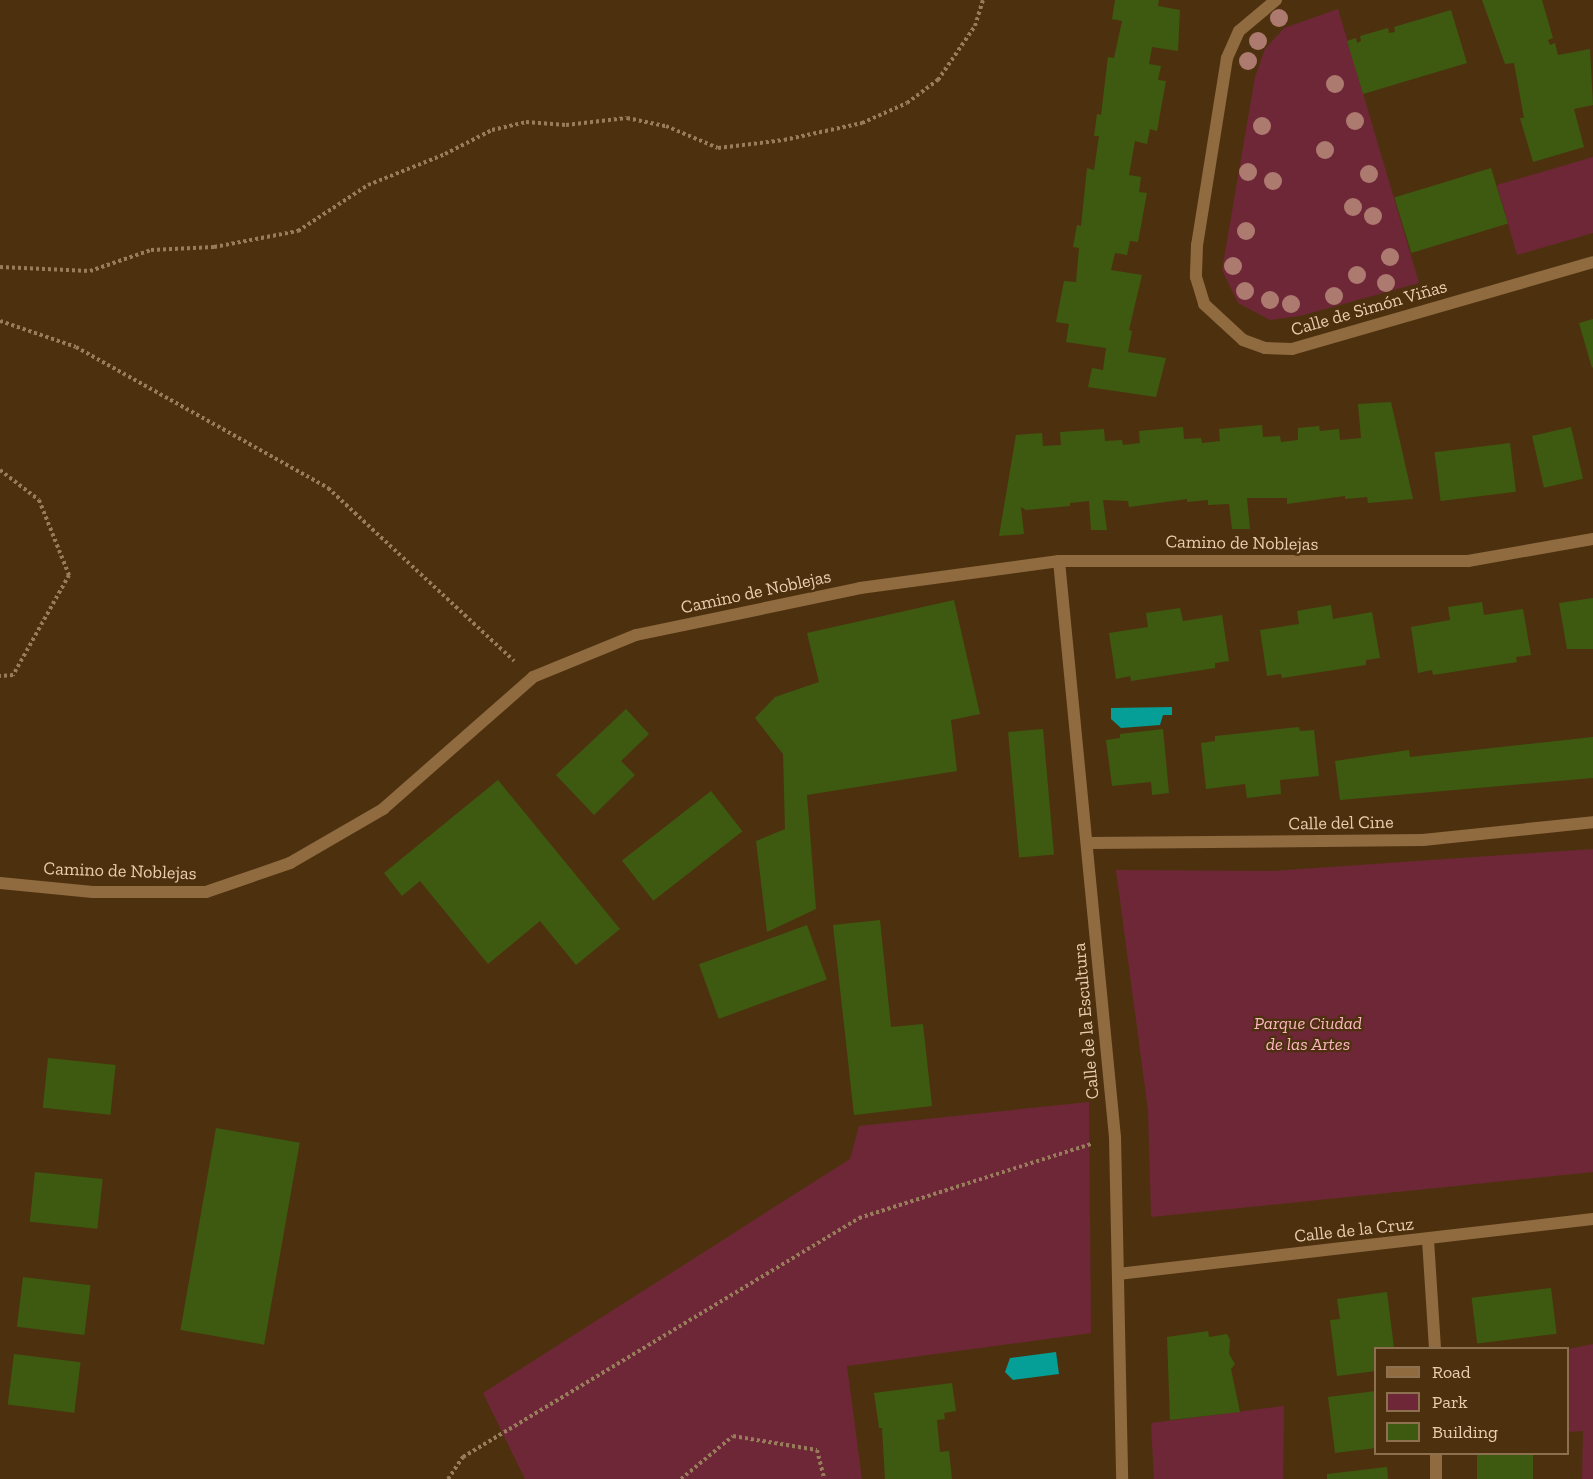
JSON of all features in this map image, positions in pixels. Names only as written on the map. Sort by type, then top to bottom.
[{"type":"street","name":"Calle de Simón Viñas","points":[[1276,0],[1239,31],[1227,58],[1197,245],[1196,278],[1204,304],[1243,340],[1265,348],[1292,349],[1593,262]]},
{"type":"street","name":"Camino de Noblejas","points":[[0,883],[93,892],[206,892],[290,863],[383,809],[532,677],[636,635],[860,588],[1059,561],[1468,561],[1593,539]]},
{"type":"street","name":"Calle de la Escultura","points":[[1059,561],[1115,1137],[1122,1479]]},
{"type":"street","name":"Calle del Cine","points":[[1088,843],[1423,840],[1593,822]]},
{"type":"street","name":"Calle de la Cruz","points":[[1118,1274],[1428,1240],[1593,1219]]},
{"type":"street","points":[[1428,1240],[1435,1347]]},
{"type":"street","points":[[1436,1479],[1437,1455]]},
{"type":"path","points":[[0,267],[90,271],[151,250],[214,247],[298,231],[368,185],[445,154],[492,130],[526,122],[566,125],[627,118],[666,126],[718,148],[784,140],[862,123],[907,103],[938,80],[975,26],[983,0]]},
{"type":"path","points":[[0,321],[76,347],[328,488],[532,677]]},
{"type":"path","points":[[0,470],[39,500],[69,575],[13,675],[0,676]]},
{"type":"path","points":[[448,1479],[463,1457],[859,1218],[1115,1137]]},
{"type":"path","points":[[681,1479],[733,1436],[817,1450],[824,1479]]},
{"type":"green space","points":[[1338,9],[1419,283],[1300,316],[1270,320],[1238,303],[1222,270],[1255,77],[1265,49],[1284,28]]},
{"type":"green space","points":[[1593,157],[1593,233],[1517,255],[1497,185]]},
{"type":"green space","name":"Parque Ciudad de las Artes","points":[[1593,849],[1593,1172],[1151,1217],[1148,1110],[1116,870],[1272,871]]},
{"type":"green space","points":[[1089,1102],[1091,1333],[847,1366],[862,1479],[525,1479],[483,1393],[850,1159],[859,1126]]},
{"type":"green space","points":[[1593,1344],[1593,1479],[1582,1479],[1583,1431],[1569,1432],[1569,1349]]},
{"type":"green space","points":[[1284,1406],[1283,1479],[1154,1479],[1151,1423]]},
{"type":"water","points":[[1172,707],[1172,715],[1163,715],[1160,725],[1121,728],[1111,719],[1111,708]]},
{"type":"water","points":[[1056,1352],[1059,1374],[1013,1380],[1005,1372],[1010,1358]]},
{"type":"building","points":[[1115,0],[1159,0],[1158,6],[1180,10],[1178,51],[1152,47],[1149,64],[1161,66],[1158,80],[1166,81],[1157,131],[1150,129],[1147,144],[1135,141],[1129,175],[1141,177],[1139,192],[1147,193],[1138,242],[1130,241],[1127,255],[1115,253],[1111,270],[1142,275],[1129,330],[1132,331],[1128,352],[1166,358],[1156,397],[1088,387],[1092,368],[1103,370],[1106,348],[1066,342],[1069,324],[1056,322],[1064,281],[1076,282],[1079,248],[1073,247],[1077,225],[1081,226],[1087,168],[1094,170],[1099,136],[1094,136],[1097,114],[1101,115],[1108,57],[1114,58],[1122,21],[1112,19]]},
{"type":"building","points":[[1482,0],[1542,0],[1553,38],[1548,40],[1550,45],[1555,43],[1558,55],[1590,49],[1593,105],[1574,109],[1584,147],[1533,162],[1520,118],[1524,118],[1514,63],[1505,64]]},
{"type":"building","points":[[1451,10],[1467,63],[1363,94],[1347,41],[1356,38],[1357,43],[1361,41],[1360,36],[1388,28],[1389,33],[1395,32],[1394,27]]},
{"type":"building","points":[[1491,168],[1508,223],[1411,253],[1394,198]]},
{"type":"building","points":[[1593,319],[1593,367],[1592,368],[1579,323]]},
{"type":"building","points":[[1391,402],[1413,499],[1368,503],[1367,497],[1345,499],[1345,496],[1287,504],[1287,498],[1247,498],[1250,529],[1232,529],[1229,504],[1208,505],[1208,500],[1187,502],[1187,499],[1129,507],[1128,501],[1103,500],[1107,530],[1091,530],[1089,501],[1070,503],[1070,506],[1026,510],[1021,507],[1024,534],[999,536],[1016,435],[1042,433],[1043,446],[1061,445],[1060,432],[1104,429],[1105,441],[1122,440],[1123,445],[1140,443],[1139,431],[1183,427],[1184,439],[1201,438],[1202,443],[1220,441],[1219,429],[1262,425],[1263,437],[1280,436],[1281,442],[1298,440],[1298,428],[1319,426],[1320,431],[1339,429],[1340,440],[1361,438],[1358,404]]},
{"type":"building","points":[[1571,427],[1583,479],[1544,488],[1532,436]]},
{"type":"building","points":[[1510,443],[1516,492],[1441,501],[1435,452]]},
{"type":"building","points":[[1593,598],[1593,649],[1567,649],[1559,603]]},
{"type":"building","points":[[954,600],[980,714],[951,720],[957,771],[807,795],[816,909],[767,932],[756,841],[785,829],[783,754],[755,718],[775,697],[819,682],[807,633]]},
{"type":"building","points":[[1482,602],[1484,615],[1523,609],[1531,655],[1516,657],[1517,662],[1433,675],[1432,670],[1418,673],[1411,627],[1450,620],[1448,607]]},
{"type":"building","points":[[1331,605],[1333,619],[1372,612],[1380,658],[1366,660],[1366,665],[1282,678],[1281,674],[1267,676],[1260,630],[1299,624],[1297,611]]},
{"type":"building","points":[[1180,608],[1183,621],[1222,615],[1229,661],[1215,663],[1215,668],[1131,681],[1130,676],[1116,679],[1109,633],[1148,627],[1146,613]]},
{"type":"building","points":[[626,709],[649,734],[621,761],[635,775],[594,815],[556,775]]},
{"type":"building","points":[[1299,727],[1300,731],[1314,730],[1319,776],[1280,780],[1281,794],[1247,798],[1245,784],[1206,789],[1201,743],[1215,741],[1215,736]]},
{"type":"building","points":[[1043,729],[1054,855],[1019,858],[1008,732]]},
{"type":"building","points":[[1163,729],[1169,793],[1152,795],[1151,782],[1112,786],[1106,740],[1120,738],[1120,734]]},
{"type":"building","points":[[1593,737],[1593,778],[1340,800],[1335,761],[1409,750],[1410,757]]},
{"type":"building","points":[[498,780],[620,929],[576,965],[540,921],[488,964],[420,881],[402,896],[384,873]]},
{"type":"building","points":[[711,791],[742,831],[653,901],[622,861]]},
{"type":"building","points":[[880,920],[891,1027],[923,1024],[932,1106],[854,1115],[833,925]]},
{"type":"building","points":[[807,925],[827,980],[719,1019],[699,964]]},
{"type":"building","points":[[48,1058],[116,1065],[110,1115],[43,1108]]},
{"type":"building","points":[[216,1128],[300,1143],[264,1345],[180,1330]]},
{"type":"building","points":[[35,1172],[103,1179],[97,1229],[30,1222]]},
{"type":"building","points":[[23,1277],[90,1285],[84,1335],[17,1327]]},
{"type":"building","points":[[1551,1288],[1557,1334],[1477,1343],[1472,1298]]},
{"type":"building","points":[[1387,1292],[1394,1347],[1374,1347],[1374,1371],[1337,1376],[1330,1320],[1340,1319],[1337,1299]]},
{"type":"building","points":[[1208,1331],[1209,1337],[1227,1334],[1230,1340],[1229,1354],[1235,1364],[1231,1369],[1240,1412],[1170,1420],[1167,1337]]},
{"type":"building","points":[[14,1354],[81,1362],[74,1413],[8,1405]]},
{"type":"building","points":[[952,1383],[956,1411],[944,1413],[945,1419],[937,1420],[940,1452],[949,1451],[952,1479],[885,1479],[882,1428],[879,1428],[874,1393]]},
{"type":"building","points":[[1374,1391],[1374,1448],[1335,1453],[1328,1397]]},
{"type":"building","points":[[1477,1455],[1533,1455],[1533,1479],[1477,1479]]},
{"type":"building","points":[[1387,1467],[1388,1479],[1327,1479],[1327,1474]]}]
